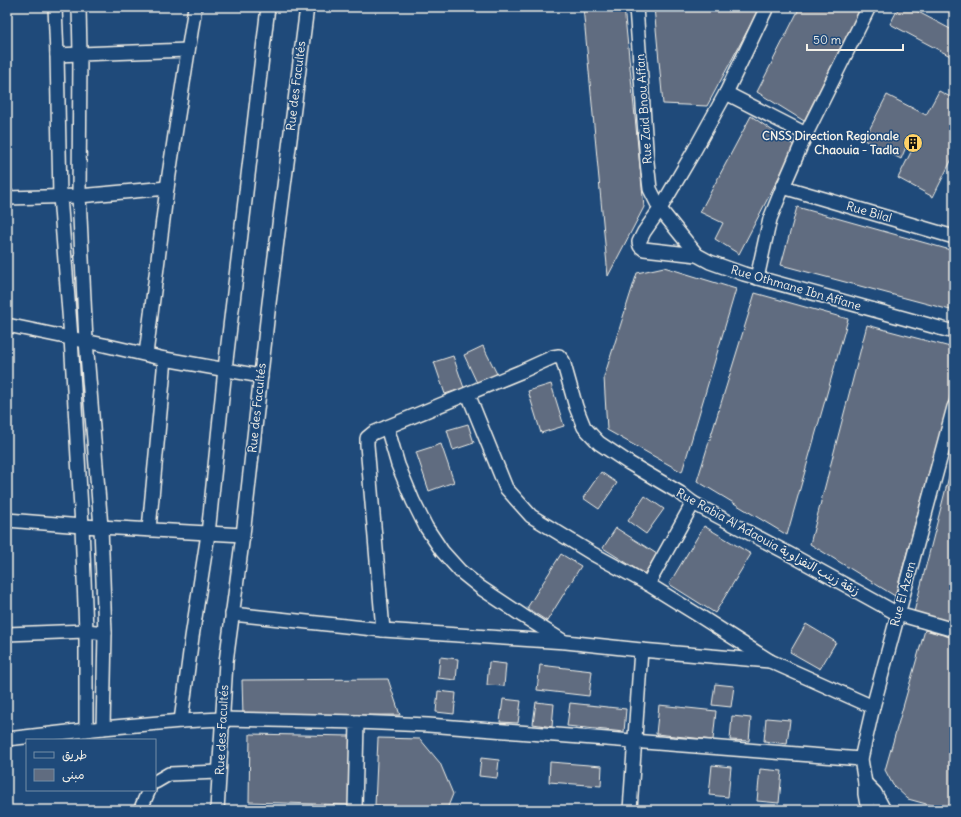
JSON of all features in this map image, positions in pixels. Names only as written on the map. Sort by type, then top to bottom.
[{"type":"street","points":[[55,7],[60,196],[71,338],[82,526],[86,631],[86,730]]},
{"type":"street","points":[[79,7],[79,196],[86,341],[101,527],[105,633],[103,728]]},
{"type":"street","points":[[146,354],[167,188],[195,7]]},
{"type":"street","points":[[181,721],[208,534],[225,369],[268,7]]},
{"type":"street","name":"Rue des Facultés","points":[[217,810],[226,662],[243,535],[269,303],[307,7]]},
{"type":"street","name":"Rue Zaid Bnou Affan","points":[[636,7],[650,189],[660,209]]},
{"type":"street","points":[[697,255],[644,249],[640,246],[639,242],[694,151],[726,93],[767,7]]},
{"type":"street","points":[[757,278],[770,219],[783,187],[806,134],[869,7]]},
{"type":"street","points":[[57,55],[188,50]]},
{"type":"street","points":[[726,93],[806,134]]},
{"type":"street","name":"Rue Bilal","points":[[783,187],[954,237]]},
{"type":"street","points":[[7,198],[79,196],[167,188]]},
{"type":"street","name":"Rue Othmane Ibn Affane","points":[[660,209],[697,255],[710,262],[757,278],[954,332]]},
{"type":"street","points":[[7,325],[165,358],[261,376]]},
{"type":"street","name":"Rue Rabia Al Adaouia زنقة زينب النفزاوية","points":[[468,394],[553,357],[559,356],[563,360],[576,407],[584,427],[599,443],[629,464],[680,493],[693,503],[898,614],[954,630]]},
{"type":"street","points":[[149,529],[165,358]]},
{"type":"street","points":[[383,630],[367,438],[373,433],[468,394],[492,450],[506,488],[531,516],[593,554],[648,584],[770,660],[873,707]]},
{"type":"street","name":"Rue El Azem","points":[[868,810],[861,759],[873,707],[954,407]]},
{"type":"street","points":[[387,427],[398,465],[413,501],[426,527],[442,550],[460,571],[481,588],[566,642]]},
{"type":"street","points":[[648,584],[693,503]]},
{"type":"street","points":[[7,520],[82,526],[243,535]]},
{"type":"street","points":[[232,614],[383,630],[566,642],[641,650],[770,660]]},
{"type":"street","points":[[7,634],[86,631],[105,633]]},
{"type":"street","points":[[630,810],[641,650]]},
{"type":"street","points":[[7,739],[103,728],[222,719],[357,722],[428,725],[861,759]]},
{"type":"street","points":[[355,810],[357,722]]},
{"type":"street","points":[[156,782],[169,774],[219,772]]},
{"type":"street","points":[[865,783],[875,793],[884,810]]},
{"type":"street","points":[[142,810],[142,806],[149,791]]},
{"type":"building","points":[[583,7],[624,7],[644,207],[608,276]]},
{"type":"building","points":[[654,7],[760,7],[707,106],[663,104]]},
{"type":"building","points":[[800,7],[861,7],[804,121],[757,92]]},
{"type":"building","points":[[899,7],[909,7],[954,31],[954,58],[890,24]]},
{"type":"building","name":"CNSS Direction Regionale Chaouia - Tadla","points":[[939,91],[954,99],[954,155],[933,197],[898,178],[912,150],[906,147],[901,159],[864,140],[887,95],[926,115]]},
{"type":"building","points":[[751,116],[795,146],[739,254],[715,239],[723,223],[700,212]]},
{"type":"building","points":[[797,207],[954,251],[954,311],[781,265]]},
{"type":"building","points":[[664,267],[736,289],[682,472],[607,430],[604,377],[637,273]]},
{"type":"building","points":[[755,293],[848,319],[787,535],[697,481]]},
{"type":"building","points":[[867,325],[954,348],[954,382],[895,596],[810,544]]},
{"type":"building","points":[[483,346],[497,374],[477,383],[464,355]]},
{"type":"building","points":[[453,356],[464,388],[445,394],[434,362]]},
{"type":"building","points":[[551,384],[564,426],[541,433],[528,391]]},
{"type":"building","points":[[468,424],[474,443],[453,450],[447,430]]},
{"type":"building","points":[[441,444],[454,482],[429,491],[416,452]]},
{"type":"building","points":[[954,457],[954,624],[914,612]]},
{"type":"building","points":[[601,472],[617,483],[599,509],[583,498]]},
{"type":"building","points":[[645,496],[664,509],[646,534],[628,521]]},
{"type":"building","points":[[704,526],[751,554],[715,613],[669,584]]},
{"type":"building","points":[[616,528],[657,554],[644,574],[603,548]]},
{"type":"building","points":[[561,554],[581,566],[547,621],[527,608]]},
{"type":"building","points":[[806,624],[836,642],[820,669],[790,652]]},
{"type":"building","points":[[925,630],[954,638],[954,810],[948,810],[908,799],[893,785],[885,770]]},
{"type":"building","points":[[440,657],[458,659],[456,680],[438,678]]},
{"type":"building","points":[[489,662],[506,664],[504,686],[487,685]]},
{"type":"building","points":[[540,665],[592,671],[589,696],[537,690]]},
{"type":"building","points":[[388,679],[400,715],[243,716],[242,680]]},
{"type":"building","points":[[715,684],[734,686],[731,707],[712,705]]},
{"type":"building","points":[[438,691],[456,693],[454,714],[436,712]]},
{"type":"building","points":[[503,699],[521,701],[518,723],[500,722]]},
{"type":"building","points":[[536,702],[554,704],[552,727],[533,724]]},
{"type":"building","points":[[570,703],[626,709],[624,732],[567,726]]},
{"type":"building","points":[[659,705],[716,711],[713,740],[656,734]]},
{"type":"building","points":[[732,716],[751,718],[749,741],[730,740]]},
{"type":"building","points":[[766,718],[790,720],[787,744],[764,741]]},
{"type":"building","points":[[250,734],[351,736],[350,805],[249,802]]},
{"type":"building","points":[[378,738],[420,739],[440,763],[453,794],[447,809],[375,806]]},
{"type":"building","points":[[481,758],[499,760],[497,778],[479,776]]},
{"type":"building","points":[[550,762],[602,766],[601,786],[549,782]]},
{"type":"building","points":[[712,765],[731,767],[728,797],[709,795]]},
{"type":"building","points":[[760,769],[782,771],[779,803],[757,801]]},
{"type":"place","name":"CNSS Direction Regionale Chaouia - Tadla","points":[[913,143]]}]
